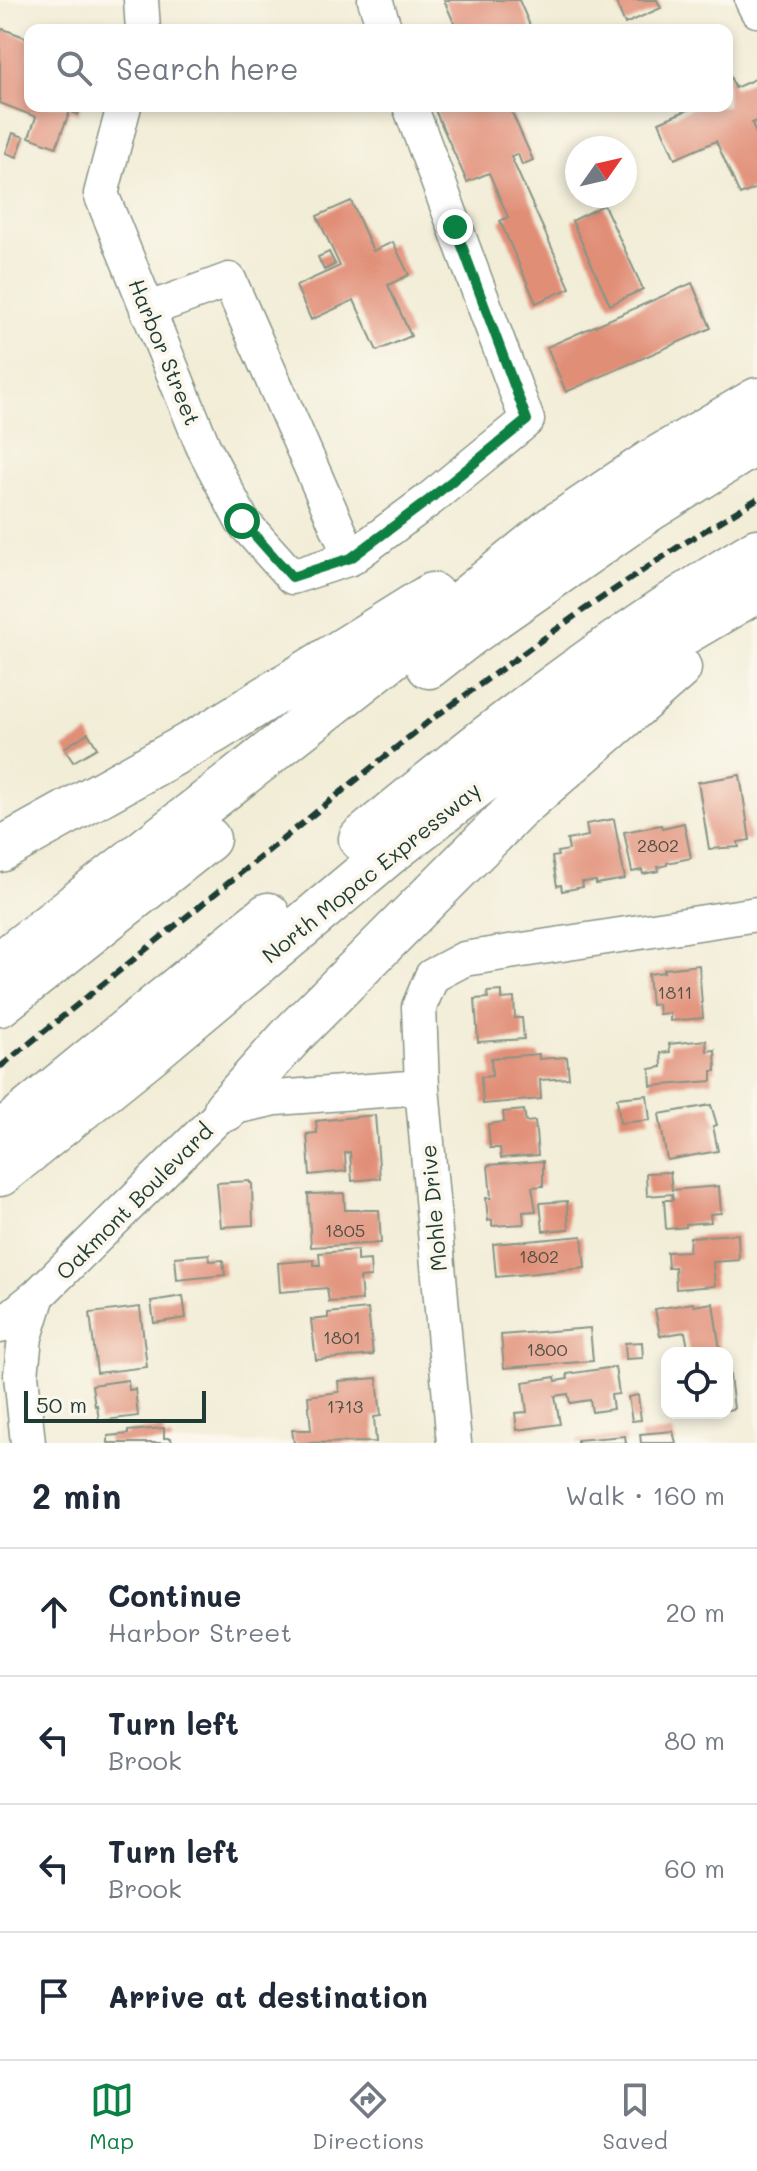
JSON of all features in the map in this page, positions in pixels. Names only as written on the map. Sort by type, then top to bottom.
[{"type":"highway","points":[[0,964],[553,528],[651,462],[757,400]]},
{"type":"highway","points":[[0,1004],[470,634],[651,508],[757,442]]},
{"type":"highway","points":[[0,850],[212,732],[431,595],[553,528]]},
{"type":"highway","points":[[0,1134],[467,752],[597,655],[757,551]]},
{"type":"highway","name":"North Mopac Expressway","points":[[0,1174],[446,809],[682,634],[757,590]]},
{"type":"highway","points":[[226,1109],[295,1032],[517,809],[757,596]]},
{"type":"street","points":[[141,0],[143,24]]},
{"type":"street","points":[[375,0],[383,24]]},
{"type":"street","points":[[752,0],[757,10]]},
{"type":"street","name":"Harbor Street","points":[[122,112],[101,194],[203,446],[242,521],[292,577],[351,558]]},
{"type":"street","points":[[147,310],[229,280],[351,558],[527,420],[412,112]]},
{"type":"street","name":"Mohle Drive","points":[[454,1443],[422,1087],[419,1007],[432,976],[464,959],[757,914]]},
{"type":"street","name":"Oakmont Boulevard","points":[[0,1326],[38,1295],[226,1109],[276,1098],[422,1087]]},
{"type":"street","points":[[28,1443],[21,1375],[25,1337],[38,1295]]},
{"type":"building","points":[[444,0],[519,0],[529,24],[454,24]]},
{"type":"building","points":[[615,0],[657,0],[661,8],[625,24]]},
{"type":"building","points":[[3,29],[24,37],[24,112],[70,112],[56,147],[29,137],[36,117],[0,103],[0,32]]},
{"type":"building","points":[[755,79],[757,121],[752,123],[757,136],[757,188],[740,195],[716,141],[675,159],[659,122],[683,112],[733,112],[733,83],[735,88]]},
{"type":"building","points":[[436,112],[512,112],[533,160],[522,165],[518,154],[511,157],[570,288],[536,303],[500,221],[508,217],[489,173],[467,182]]},
{"type":"building","points":[[13,133],[24,137],[17,157],[6,153]]},
{"type":"building","points":[[351,201],[373,251],[393,242],[409,275],[388,285],[411,336],[377,351],[354,300],[311,320],[296,286],[340,266],[317,216]]},
{"type":"building","points":[[598,208],[605,208],[643,289],[610,305],[572,221]]},
{"type":"building","points":[[329,252],[335,264],[324,270],[318,257]]},
{"type":"building","points":[[692,283],[711,328],[566,392],[547,347]]},
{"type":"building","points":[[88,733],[97,748],[73,762],[64,748]]},
{"type":"building","points":[[740,775],[750,840],[738,842],[739,847],[709,849],[698,782]]},
{"type":"building","points":[[614,819],[625,879],[596,884],[596,881],[582,882],[583,887],[562,891],[561,885],[557,886],[552,857],[558,856],[557,852],[569,850],[567,840],[588,836],[586,824]]},
{"type":"building","points":[[684,823],[691,858],[667,863],[658,867],[659,871],[643,874],[642,870],[632,872],[624,832]]},
{"type":"building","points":[[699,965],[703,1018],[670,1021],[670,1013],[659,1014],[658,1004],[651,1005],[648,974]]},
{"type":"building","points":[[502,991],[502,999],[514,998],[515,1018],[522,1018],[524,1039],[478,1042],[475,999],[488,998],[487,992]]},
{"type":"building","points":[[706,1040],[707,1051],[715,1050],[716,1071],[712,1071],[712,1081],[651,1086],[650,1069],[662,1067],[661,1053],[670,1052],[669,1044]]},
{"type":"building","points":[[539,1054],[539,1059],[567,1057],[569,1078],[540,1080],[541,1099],[483,1104],[481,1077],[492,1076],[491,1058]]},
{"type":"building","points":[[647,1095],[650,1120],[620,1123],[617,1098]]},
{"type":"building","points":[[711,1105],[717,1125],[713,1126],[718,1151],[667,1160],[659,1114]]},
{"type":"building","points":[[524,1110],[526,1122],[535,1121],[538,1155],[501,1158],[500,1148],[490,1148],[488,1124],[504,1122],[503,1112]]},
{"type":"building","points":[[375,1115],[380,1178],[352,1181],[350,1152],[345,1153],[346,1171],[310,1175],[307,1134],[317,1133],[316,1121]]},
{"type":"building","points":[[543,1161],[543,1186],[532,1187],[536,1211],[523,1212],[524,1224],[492,1226],[492,1220],[488,1221],[486,1198],[491,1198],[488,1165]]},
{"type":"building","points":[[670,1172],[672,1190],[719,1186],[721,1213],[710,1214],[711,1222],[666,1229],[664,1200],[673,1200],[672,1194],[647,1196],[646,1173]]},
{"type":"building","points":[[250,1181],[253,1225],[221,1227],[217,1183]]},
{"type":"building","points":[[344,1193],[345,1210],[379,1210],[381,1243],[311,1247],[308,1194]]},
{"type":"building","points":[[567,1201],[569,1229],[543,1231],[540,1203]]},
{"type":"building","points":[[738,1234],[739,1260],[713,1262],[715,1286],[676,1289],[675,1267],[668,1268],[667,1252],[689,1251],[690,1237]]},
{"type":"building","points":[[582,1236],[585,1268],[496,1277],[493,1244]]},
{"type":"building","points":[[357,1250],[357,1261],[370,1260],[371,1277],[360,1278],[362,1300],[329,1302],[327,1288],[280,1292],[278,1263],[314,1260],[314,1265],[320,1265],[319,1253]]},
{"type":"building","points":[[209,1254],[210,1261],[223,1260],[225,1275],[177,1280],[175,1257]]},
{"type":"building","points":[[183,1296],[186,1318],[154,1323],[151,1301]]},
{"type":"building","points":[[713,1303],[720,1347],[688,1347],[685,1332],[660,1336],[655,1309]]},
{"type":"building","points":[[140,1307],[147,1367],[97,1373],[90,1313]]},
{"type":"building","points":[[368,1309],[373,1355],[316,1360],[311,1320],[328,1318],[328,1313]]},
{"type":"building","points":[[590,1328],[593,1361],[504,1368],[501,1335]]},
{"type":"building","points":[[642,1342],[643,1358],[626,1359],[625,1343]]},
{"type":"building","points":[[615,1367],[619,1394],[611,1395],[613,1409],[592,1412],[590,1400],[570,1403],[568,1394],[555,1396],[560,1424],[517,1430],[515,1413],[527,1412],[523,1382],[555,1377],[556,1381],[568,1379],[567,1374]]},
{"type":"building","points":[[377,1378],[381,1416],[374,1417],[376,1442],[294,1443],[292,1430],[311,1430],[308,1396],[339,1392],[338,1381]]},
{"type":"building","points":[[128,1380],[129,1390],[135,1389],[138,1416],[99,1421],[92,1385]]},
{"type":"building","points":[[638,1395],[641,1420],[632,1421],[628,1397]]},
{"type":"building","points":[[164,1428],[164,1438],[171,1438],[172,1443],[108,1443],[108,1436]]},
{"type":"building","points":[[673,1431],[676,1443],[641,1443],[640,1434]]},
{"type":"building","points":[[625,1436],[626,1443],[577,1443],[577,1440]]},
{"type":"railway","points":[[0,1067],[428,722],[579,613],[757,499]]},
{"type":"route","points":[[242,521],[292,577],[351,558],[527,420],[455,227]]}]
